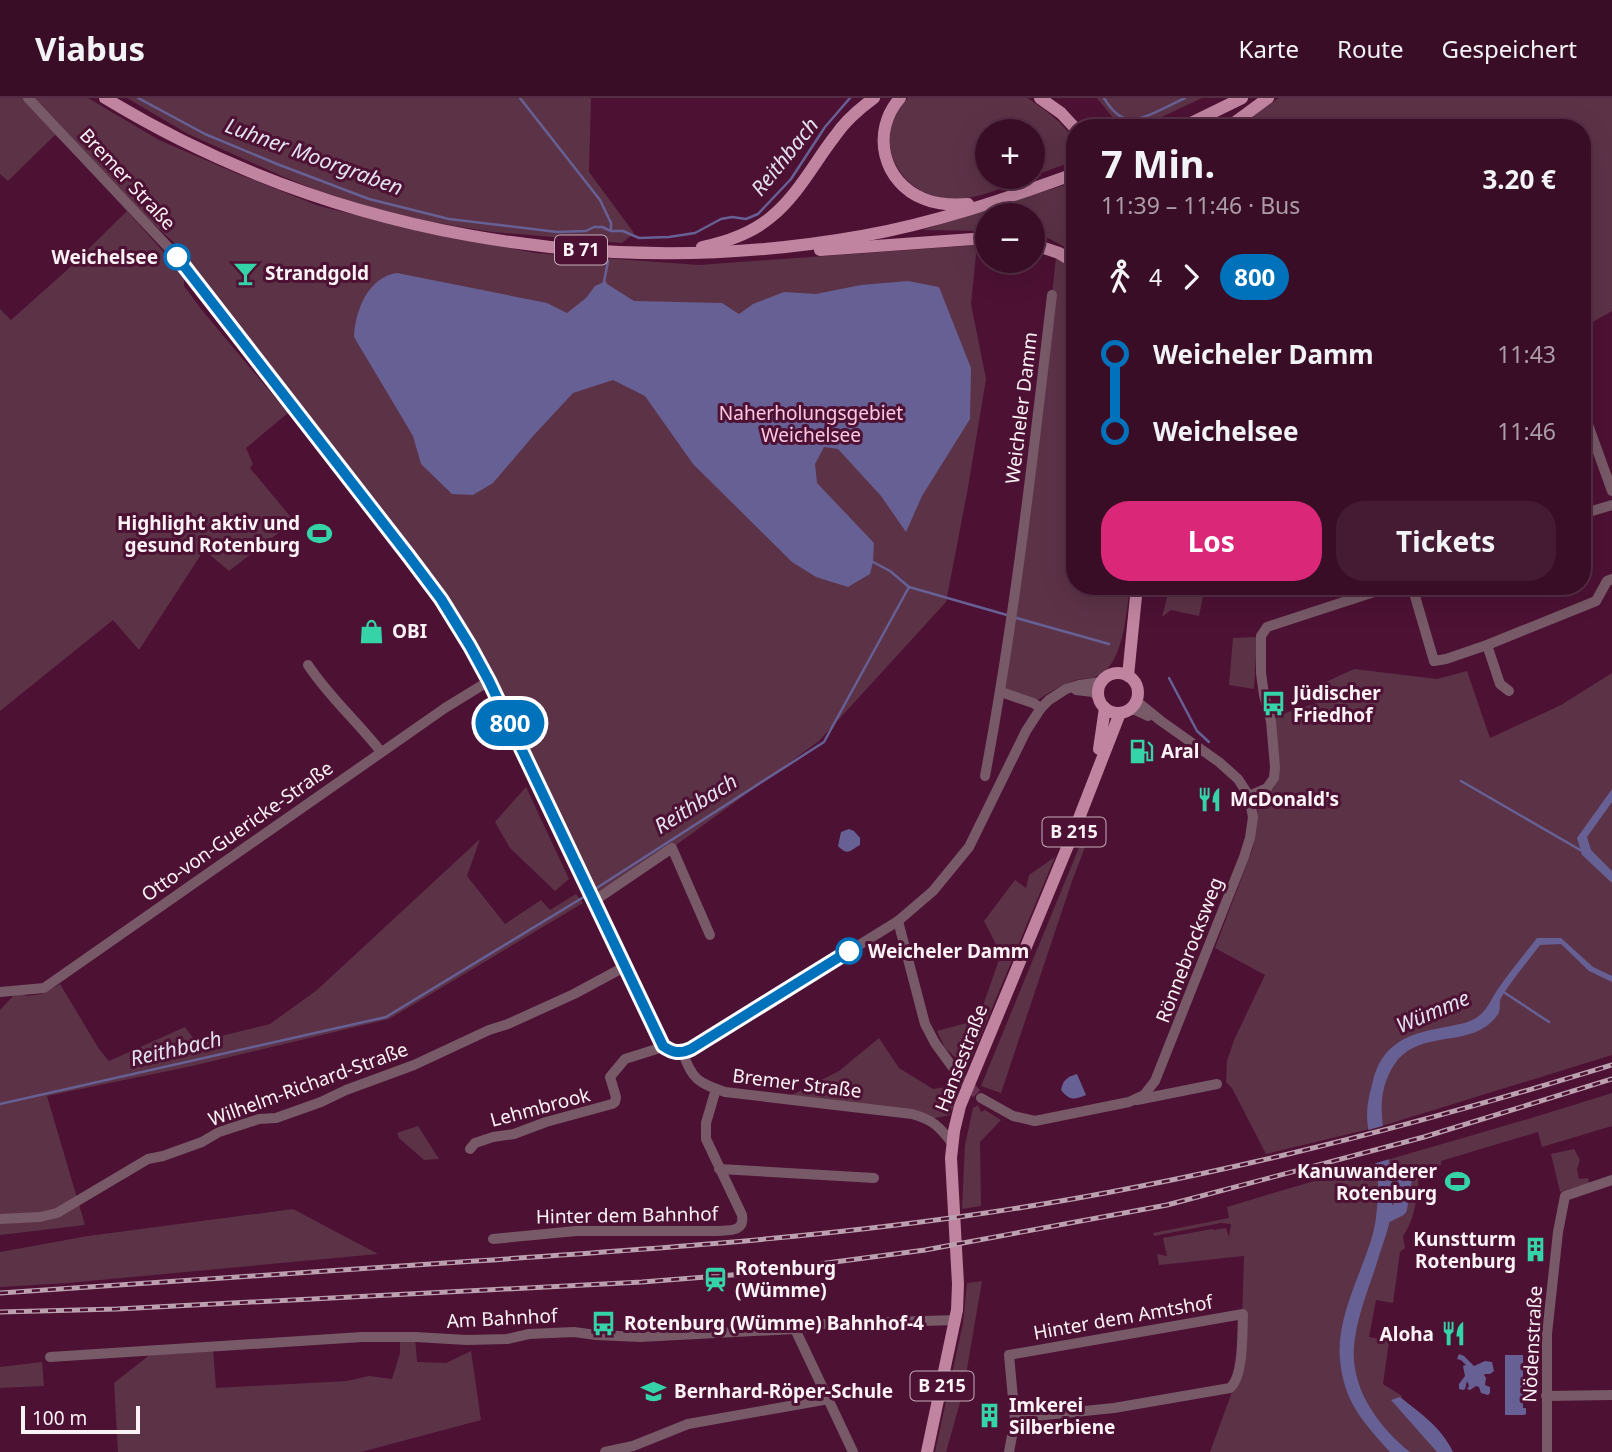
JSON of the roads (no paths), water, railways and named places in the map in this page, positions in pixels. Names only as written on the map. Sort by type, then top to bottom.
[{"type":"main road","name":"B 71","points":[[105,98],[204,152],[321,198],[430,228],[505,242],[585,251],[657,254],[769,249],[862,236],[913,225],[996,201],[1066,177]]},
{"type":"main road","points":[[657,254],[715,244],[744,233],[770,218],[793,194],[837,133],[859,109],[874,98]]},
{"type":"main road","points":[[900,98],[887,119],[884,131],[888,164],[896,179],[911,193],[945,205],[996,201]]},
{"type":"main road","points":[[1040,98],[1067,119]]},
{"type":"main road","points":[[1199,119],[1242,98]]},
{"type":"main road","points":[[1239,119],[1268,98]]},
{"type":"main road","points":[[769,249],[820,250],[975,239]]},
{"type":"main road","points":[[1045,248],[1066,257]]},
{"type":"main road","points":[[1122,674],[1136,595]]},
{"type":"main road","points":[[1122,674],[1136,684],[1137,699],[1124,712],[1110,712],[1101,703],[1098,689],[1106,676],[1122,674]]},
{"type":"main road","name":"Hansestraße","points":[[1094,777],[1101,703]]},
{"type":"main road","name":"Hansestraße","points":[[927,1452],[956,1320],[958,1295],[952,1143],[957,1117],[1094,777],[1124,712]]},
{"type":"street","name":"Bremer Straße","points":[[28,98],[184,264],[441,599],[489,681],[663,1046]]},
{"type":"street","name":"Weicheler Damm","points":[[985,776],[1013,609],[1052,295]]},
{"type":"street","points":[[1591,433],[1612,491]]},
{"type":"street","points":[[1591,511],[1612,505]]},
{"type":"street","points":[[1415,595],[1434,661],[1487,645],[1596,601],[1607,581],[1612,579]]},
{"type":"street","points":[[1137,699],[1161,721],[1231,771],[1249,796],[1267,788],[1274,778],[1275,767],[1271,721],[1262,684],[1261,636],[1267,626],[1365,595]]},
{"type":"street","points":[[1487,645],[1500,684],[1509,691]]},
{"type":"street","points":[[308,665],[322,686],[381,752]]},
{"type":"street","name":"Otto-von-Guericke-Straße","points":[[0,992],[44,988],[381,752],[489,681]]},
{"type":"street","points":[[663,1046],[676,1053],[691,1049],[898,921],[933,891],[969,848],[1026,731],[1041,708],[1066,689],[1101,682]]},
{"type":"street","points":[[1066,689],[1093,692],[1101,703]]},
{"type":"street","points":[[1001,692],[1041,708]]},
{"type":"street","points":[[1124,712],[1135,710],[1161,721]]},
{"type":"street","name":"Rönnebrocksweg","points":[[1129,1102],[1144,1095],[1156,1081],[1206,956],[1250,838],[1253,817],[1249,796]]},
{"type":"street","points":[[592,895],[672,848],[710,936]]},
{"type":"street","points":[[898,921],[925,1024],[959,1076]]},
{"type":"street","name":"Wilhelm-Richard-Straße","points":[[0,1219],[40,1217],[57,1213],[148,1159],[202,1142],[219,1132],[259,1119],[276,1118],[414,1065],[574,994],[626,966]]},
{"type":"street","name":"Lehmbrook","points":[[470,1149],[475,1143],[492,1137],[612,1104],[616,1097],[610,1077],[625,1059],[663,1046]]},
{"type":"street","name":"Bremer Straße","points":[[682,1053],[693,1077],[716,1089],[734,1095],[912,1114],[930,1119],[952,1143]]},
{"type":"street","name":"Rönnebrocksweg","points":[[981,1098],[1013,1116],[1035,1121],[1217,1084]]},
{"type":"street","name":"Hinter dem Bahnhof","points":[[493,1238],[576,1231],[734,1230],[741,1225],[742,1215],[709,1147],[705,1131],[716,1089]]},
{"type":"street","points":[[719,1169],[874,1178]]},
{"type":"street","name":"Nödenstraße","points":[[1547,1452],[1547,1334],[1558,1232],[1565,1196],[1612,1180]]},
{"type":"street","name":"Hinter dem Amtshof","points":[[1242,1314],[1238,1372],[1236,1381],[1230,1388],[1114,1408],[1015,1420],[1009,1355],[1242,1314]]},
{"type":"street","name":"Am Bahnhof","points":[[50,1357],[362,1337],[480,1340],[574,1332],[640,1337],[795,1329],[822,1324],[956,1320]]},
{"type":"street","points":[[795,1329],[853,1452]]},
{"type":"street","points":[[1546,1396],[1612,1395]]},
{"type":"street","points":[[606,1452],[633,1449],[688,1423],[829,1399]]},
{"type":"street","points":[[1009,1452],[1015,1420]]},
{"type":"waterway","name":"Luhner Moorgraben","points":[[138,98],[205,134],[369,199],[449,219],[557,232],[586,231],[602,227],[611,231],[623,231],[639,238],[695,233],[721,219],[746,219],[758,214],[791,179],[825,127],[850,98]]},
{"type":"waterway","points":[[520,98],[600,200],[611,223],[611,231]]},
{"type":"waterway","name":"Reithbach","points":[[1104,98],[1117,114],[1134,119],[1185,98]]},
{"type":"waterway","name":"Reithbach","points":[[606,284],[604,282],[608,261]]},
{"type":"waterway","name":"Reithbach","points":[[592,891],[824,742],[909,587],[890,571],[873,562]]},
{"type":"waterway","points":[[909,587],[1007,615]]},
{"type":"waterway","points":[[1013,617],[1109,644]]},
{"type":"waterway","points":[[1169,678],[1197,731],[1209,742]]},
{"type":"waterway","points":[[1461,781],[1582,851]]},
{"type":"waterway","name":"Reithbach","points":[[0,1104],[386,1017],[587,895]]},
{"type":"waterway","points":[[1502,991],[1549,1022]]},
{"type":"waterway","points":[[1386,1216],[1400,1209],[1405,1179]]},
{"type":"tunnel","points":[[959,1076],[981,1098]]},
{"type":"railway","points":[[0,1293],[659,1248],[843,1231],[965,1216],[1129,1188],[1292,1153],[1452,1112],[1612,1065]]},
{"type":"railway","points":[[0,1312],[117,1309],[642,1282],[744,1274],[925,1250],[1167,1205],[1424,1137],[1612,1079]]},
{"type":"place","name":"Weichelsee","points":[[177,257]]},
{"type":"place","name":"Strandgold","points":[[245,273]]},
{"type":"place","name":"Highlight aktiv und gesund Rotenburg","points":[[320,534]]},
{"type":"place","name":"OBI","points":[[372,631]]},
{"type":"place","name":"Jüdischer Friedhof","points":[[1273,704]]},
{"type":"place","name":"Aral","points":[[1141,751]]},
{"type":"place","name":"McDonald's","points":[[1210,799]]},
{"type":"place","name":"Weicheler Damm","points":[[849,951]]},
{"type":"place","name":"Kanuwanderer Rotenburg","points":[[1457,1182]]},
{"type":"place","name":"Kunstturm Rotenburg","points":[[1536,1250]]},
{"type":"place","name":"Rotenburg (Wümme)","points":[[715,1279]]},
{"type":"place","name":"Rotenburg (Wümme) Bahnhof-4","points":[[604,1323]]},
{"type":"place","name":"Aloha","points":[[1454,1334]]},
{"type":"place","name":"Bernhard-Röper-Schule","points":[[654,1391]]},
{"type":"place","name":"Imkerei Silberbiene","points":[[989,1416]]},
{"type":"park label","name":"Naherholungsgebiet Weichelsee","points":[[811,424]]},
{"type":"water label","name":"Wümme","points":[[1433,1012]]}]
